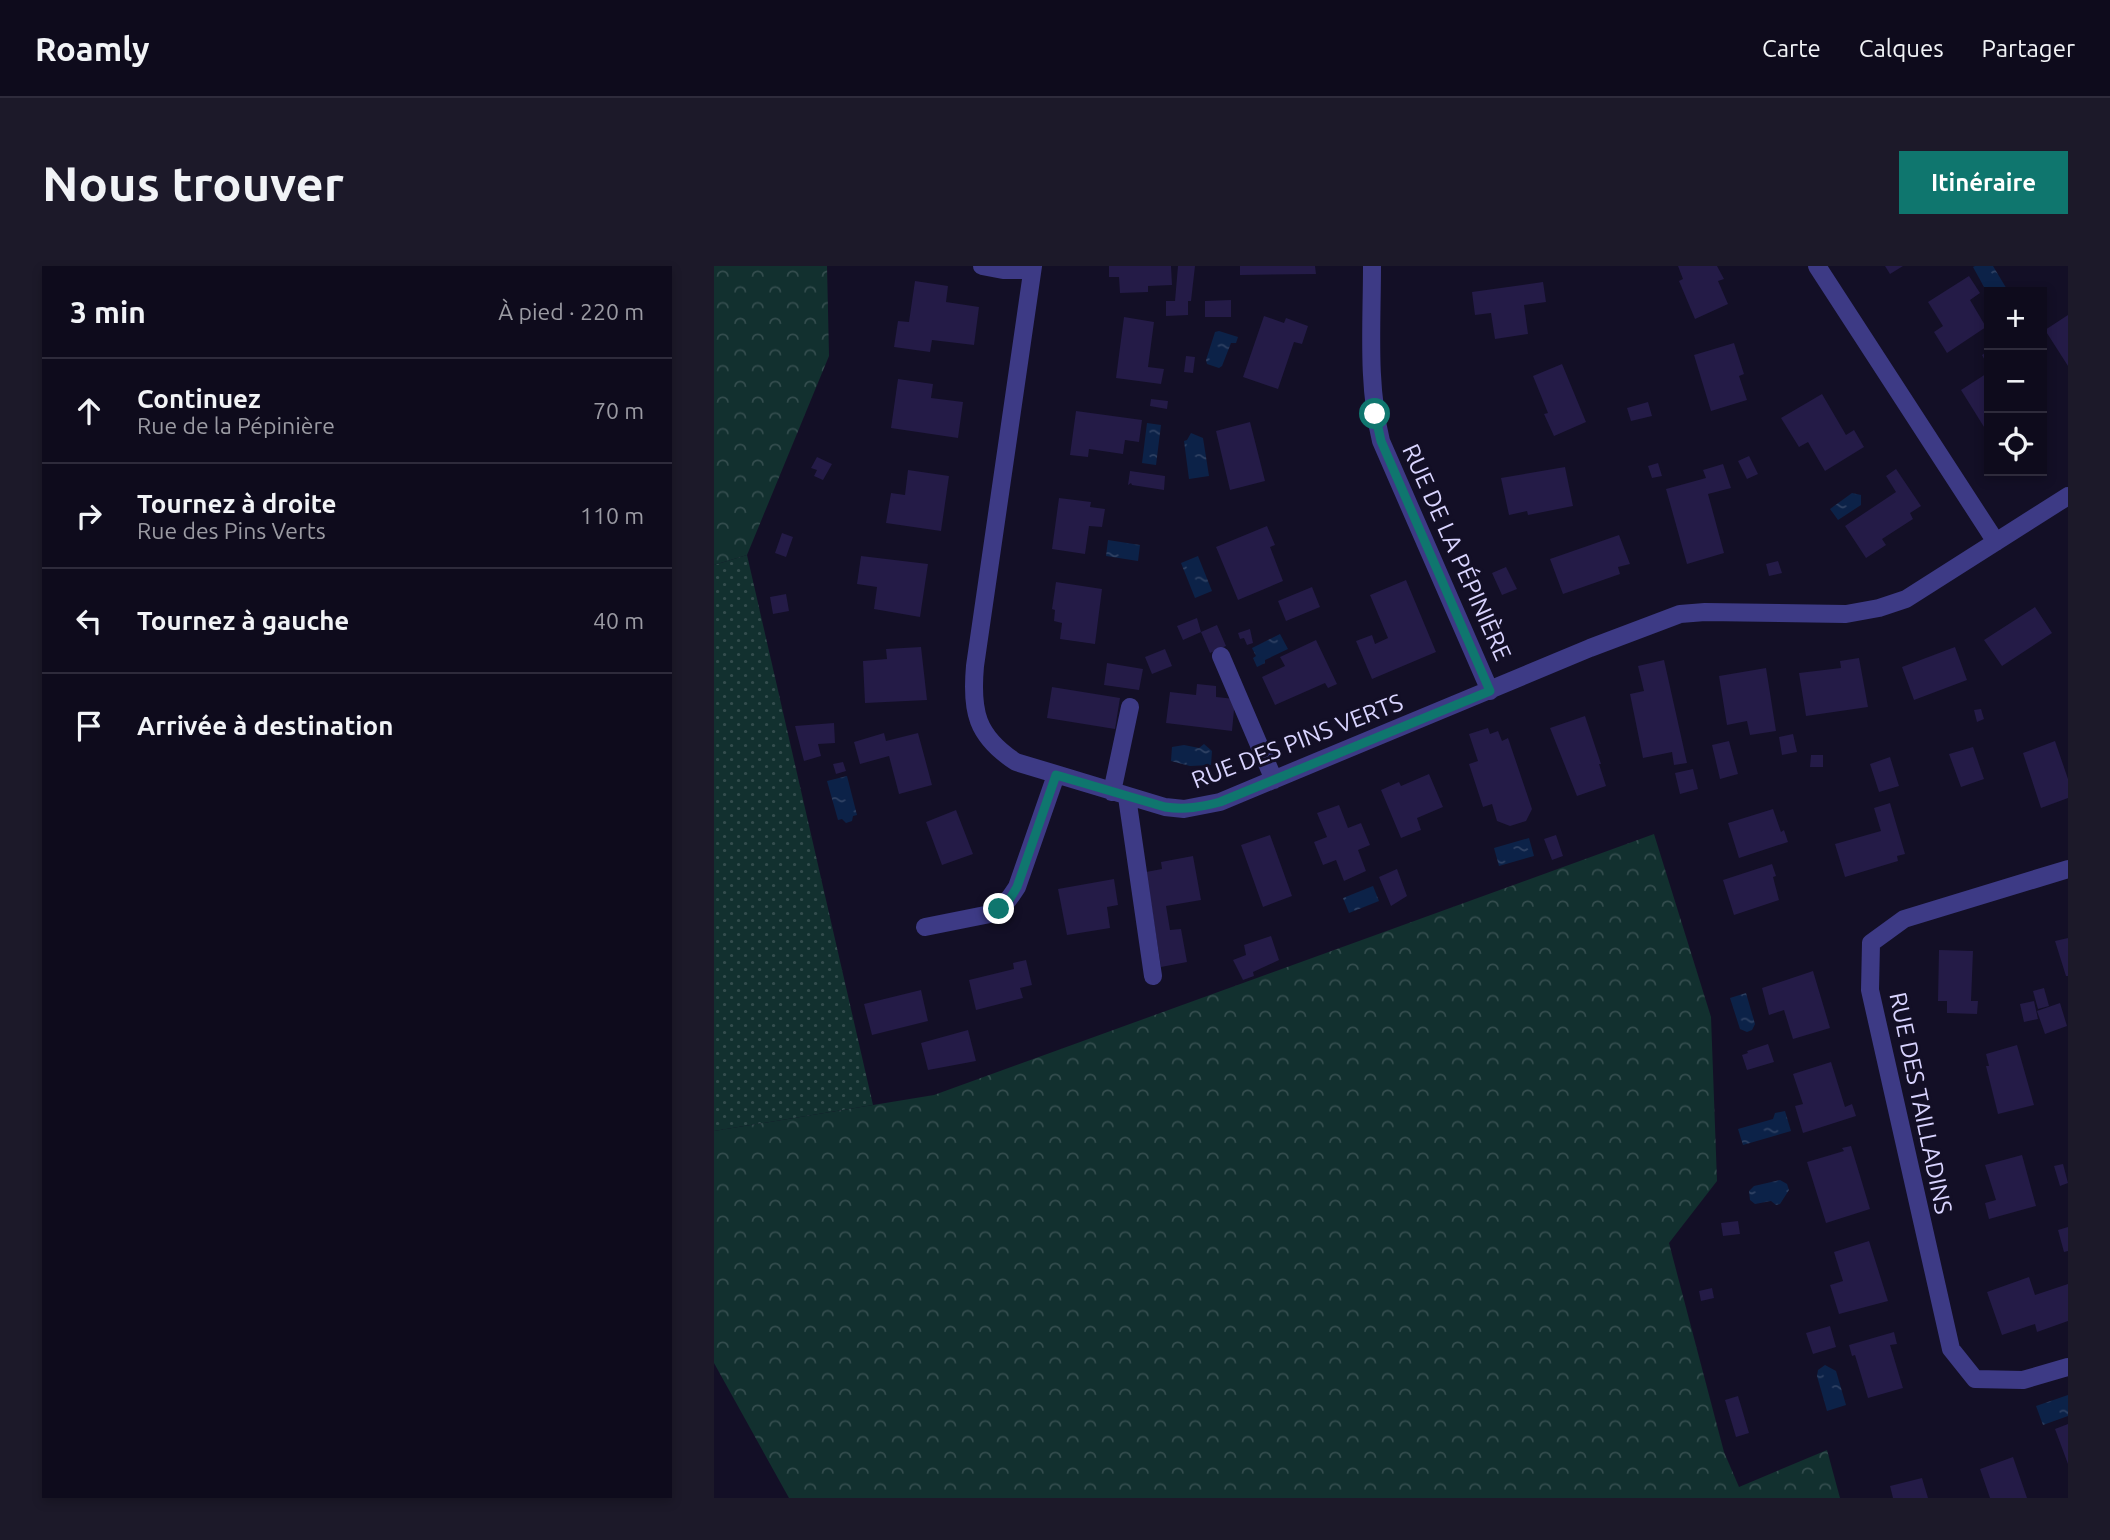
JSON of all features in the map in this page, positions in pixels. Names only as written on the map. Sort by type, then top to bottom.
[{"type":"street","points":[[982,266],[1003,270],[1032,268]]},
{"type":"street","name":"RUE DE LA PÉPINIÈRE","points":[[1373,266],[1371,385],[1381,441],[1490,691]]},
{"type":"street","points":[[1817,266],[1996,542]]},
{"type":"street","name":"RUE DES PINS VERTS","points":[[1032,268],[972,697],[976,716],[984,731],[1004,754],[1016,762],[1120,794],[1184,809],[1220,802],[1590,648],[1680,614],[1846,614],[1879,608],[1906,599],[2068,496]]},
{"type":"street","points":[[1221,656],[1273,780]]},
{"type":"street","points":[[1130,707],[1120,794],[1153,976]]},
{"type":"street","points":[[925,927],[990,914],[1008,902],[1017,887],[1056,775]]},
{"type":"street","name":"RUE DES TAILLADINS","points":[[2068,869],[1904,919],[1871,943],[1870,990],[1951,1349],[1975,1379],[2023,1380],[2068,1367]]},
{"type":"green space","points":[[714,266],[827,266],[829,356],[747,555],[714,565]]},
{"type":"green space","points":[[747,555],[873,1105],[714,1131],[714,565]]},
{"type":"green space","points":[[1654,834],[1711,1017],[1717,1181],[1669,1243],[1724,1452],[1739,1487],[1827,1450],[1840,1498],[789,1498],[714,1363],[714,1131],[934,1095]]},
{"type":"water","points":[[1993,266],[2006,287],[1984,287],[1973,267]]},
{"type":"water","points":[[1215,332],[1238,337],[1236,343],[1231,343],[1219,368],[1207,364],[1206,360]]},
{"type":"water","points":[[1147,423],[1161,425],[1156,465],[1142,463]]},
{"type":"water","points":[[1191,433],[1203,438],[1209,476],[1189,479],[1184,441]]},
{"type":"water","points":[[1852,493],[1861,495],[1861,505],[1838,520],[1830,509]]},
{"type":"water","points":[[1108,540],[1140,545],[1138,561],[1106,556]]},
{"type":"water","points":[[1198,556],[1212,591],[1195,598],[1181,563]]},
{"type":"water","points":[[1280,634],[1288,649],[1257,667],[1252,648]]},
{"type":"water","points":[[1204,744],[1212,751],[1211,765],[1190,766],[1171,761],[1172,747],[1184,745],[1199,748]]},
{"type":"water","points":[[847,776],[857,815],[846,823],[842,819],[838,820],[827,781]]},
{"type":"water","points":[[1529,838],[1534,856],[1499,866],[1494,848]]},
{"type":"water","points":[[1373,886],[1379,901],[1349,913],[1343,898]]},
{"type":"water","points":[[1746,993],[1755,1024],[1752,1030],[1747,1032],[1740,1029],[1730,998]]},
{"type":"water","points":[[1785,1111],[1791,1131],[1743,1145],[1738,1129],[1773,1119],[1775,1113]]},
{"type":"water","points":[[1780,1180],[1787,1184],[1789,1190],[1780,1204],[1776,1205],[1771,1201],[1755,1204],[1750,1200],[1749,1191],[1754,1186]]},
{"type":"water","points":[[1825,1365],[1836,1371],[1846,1405],[1827,1411],[1817,1376],[1818,1370]]},
{"type":"water","points":[[2068,1395],[2068,1416],[2043,1425],[2036,1406]]},
{"type":"building","points":[[1109,266],[1171,266],[1172,285],[1148,286],[1148,292],[1120,293],[1119,277],[1109,277]]},
{"type":"building","points":[[1178,266],[1195,266],[1188,315],[1166,316],[1166,301],[1175,301]]},
{"type":"building","points":[[1240,266],[1315,266],[1316,274],[1240,275]]},
{"type":"building","points":[[1678,266],[1717,266],[1724,279],[1718,281],[1728,304],[1695,319],[1679,281],[1683,279]]},
{"type":"building","points":[[1885,266],[1903,266],[1890,274]]},
{"type":"building","points":[[1969,276],[1980,293],[1970,300],[1984,328],[1947,353],[1934,332],[1943,326],[1928,302]]},
{"type":"building","points":[[915,281],[948,286],[946,302],[979,307],[974,345],[932,340],[930,352],[894,347],[898,321],[909,322]]},
{"type":"building","points":[[1543,282],[1546,302],[1524,305],[1528,334],[1495,339],[1491,313],[1475,315],[1472,292]]},
{"type":"building","points":[[1231,300],[1231,317],[1205,317],[1205,301]]},
{"type":"building","points":[[2068,315],[2068,366],[2047,333],[2047,329]]},
{"type":"building","points":[[1264,316],[1284,323],[1286,318],[1308,326],[1302,344],[1294,342],[1278,389],[1243,377]]},
{"type":"building","points":[[1124,317],[1154,322],[1148,367],[1164,369],[1161,384],[1116,378]]},
{"type":"building","points":[[1734,343],[1744,374],[1739,376],[1747,400],[1711,411],[1694,355]]},
{"type":"building","points":[[1186,356],[1195,357],[1193,373],[1184,372]]},
{"type":"building","points":[[1562,364],[1586,422],[1554,436],[1544,414],[1548,413],[1533,376]]},
{"type":"building","points":[[1984,375],[1984,427],[1961,390]]},
{"type":"building","points":[[898,379],[933,384],[931,398],[963,402],[958,438],[891,428]]},
{"type":"building","points":[[1822,394],[1846,435],[1854,430],[1864,447],[1825,471],[1808,442],[1799,447],[1781,418]]},
{"type":"building","points":[[1151,399],[1168,401],[1167,409],[1150,406]]},
{"type":"building","points":[[1648,402],[1652,416],[1631,421],[1627,408]]},
{"type":"building","points":[[1076,411],[1142,420],[1139,442],[1125,440],[1123,454],[1089,449],[1088,457],[1070,455]]},
{"type":"building","points":[[1250,422],[1265,481],[1230,490],[1216,431]]},
{"type":"building","points":[[1749,456],[1758,474],[1747,479],[1738,461]]},
{"type":"building","points":[[817,457],[832,464],[823,480],[814,476],[817,470],[811,468]]},
{"type":"building","points":[[1658,463],[1662,476],[1652,478],[1648,466]]},
{"type":"building","points":[[1723,464],[1731,488],[1708,494],[1724,553],[1687,564],[1666,489],[1706,478],[1703,470]]},
{"type":"building","points":[[1565,467],[1573,506],[1528,515],[1527,511],[1509,515],[1501,478]]},
{"type":"building","points":[[1896,469],[1921,506],[1910,513],[1913,519],[1882,539],[1886,545],[1866,558],[1845,526],[1896,492],[1886,476]]},
{"type":"building","points":[[908,470],[949,476],[941,531],[886,523],[891,493],[905,495]]},
{"type":"building","points":[[1130,471],[1165,476],[1164,490],[1131,483],[1128,485]]},
{"type":"building","points":[[1059,498],[1091,502],[1090,507],[1105,509],[1102,527],[1089,526],[1085,554],[1052,549]]},
{"type":"building","points":[[1267,526],[1275,545],[1270,547],[1283,581],[1238,600],[1216,547]]},
{"type":"building","points":[[782,533],[793,537],[786,557],[775,553]]},
{"type":"building","points":[[1619,535],[1630,564],[1618,567],[1620,574],[1563,594],[1550,559]]},
{"type":"building","points":[[861,556],[928,564],[920,617],[874,609],[877,587],[857,584]]},
{"type":"building","points":[[1778,561],[1782,573],[1769,576],[1766,564]]},
{"type":"building","points":[[1506,567],[1517,589],[1502,595],[1492,573]]},
{"type":"building","points":[[1406,580],[1436,652],[1372,679],[1356,641],[1372,635],[1375,644],[1388,638],[1370,595]]},
{"type":"building","points":[[1056,582],[1102,589],[1095,644],[1060,639],[1062,623],[1054,621],[1055,610],[1052,609]]},
{"type":"building","points":[[1312,587],[1320,607],[1286,621],[1278,601]]},
{"type":"building","points":[[786,594],[789,611],[773,614],[770,597]]},
{"type":"building","points":[[2035,607],[2052,633],[2002,666],[1984,640]]},
{"type":"building","points":[[1197,618],[1201,632],[1183,640],[1177,626]]},
{"type":"building","points":[[1217,625],[1226,646],[1210,653],[1201,632]]},
{"type":"building","points":[[1250,629],[1253,643],[1247,645],[1238,633]]},
{"type":"building","points":[[1316,640],[1337,684],[1328,688],[1325,683],[1275,705],[1262,677],[1285,666],[1280,657]]},
{"type":"building","points":[[921,647],[927,700],[865,703],[863,661],[887,659],[886,649]]},
{"type":"building","points":[[1955,647],[1967,680],[1914,700],[1902,667]]},
{"type":"building","points":[[1165,649],[1172,666],[1152,674],[1145,657]]},
{"type":"building","points":[[1859,658],[1868,707],[1806,716],[1799,673],[1841,668],[1840,661]]},
{"type":"building","points":[[1664,660],[1687,763],[1674,765],[1672,752],[1643,758],[1630,694],[1644,691],[1638,666]]},
{"type":"building","points":[[1107,663],[1143,669],[1139,690],[1104,685]]},
{"type":"building","points":[[1766,668],[1776,731],[1750,735],[1747,721],[1727,725],[1719,676]]},
{"type":"building","points":[[1197,684],[1216,686],[1216,697],[1235,699],[1232,731],[1166,723],[1170,692],[1196,695]]},
{"type":"building","points":[[1052,687],[1120,698],[1115,729],[1047,718]]},
{"type":"building","points":[[1981,709],[1984,719],[1977,722],[1974,710]]},
{"type":"building","points":[[1585,716],[1606,786],[1577,796],[1550,728]]},
{"type":"building","points":[[834,723],[835,743],[818,744],[821,756],[804,761],[795,726]]},
{"type":"building","points":[[1488,728],[1490,734],[1498,731],[1502,741],[1508,738],[1532,809],[1526,821],[1510,826],[1497,821],[1492,804],[1483,807],[1469,764],[1478,761],[1469,734]]},
{"type":"building","points":[[884,733],[886,741],[918,733],[932,785],[899,794],[889,756],[860,764],[854,742]]},
{"type":"building","points":[[1793,734],[1797,752],[1782,755],[1779,737]]},
{"type":"building","points":[[1729,741],[1738,774],[1720,779],[1712,745]]},
{"type":"building","points":[[2055,741],[2068,779],[2068,798],[2041,808],[2023,753]]},
{"type":"building","points":[[1973,747],[1984,779],[1961,787],[1949,754]]},
{"type":"building","points":[[1811,755],[1823,755],[1823,767],[1810,767]]},
{"type":"building","points":[[1890,757],[1899,786],[1879,792],[1870,764]]},
{"type":"building","points":[[843,762],[846,771],[836,774],[833,764]]},
{"type":"building","points":[[1693,769],[1698,789],[1680,794],[1675,773]]},
{"type":"building","points":[[1429,774],[1443,807],[1417,818],[1421,830],[1401,838],[1381,790],[1399,782],[1401,786]]},
{"type":"building","points":[[1890,803],[1905,854],[1897,856],[1898,861],[1845,877],[1835,844],[1881,831],[1874,808]]},
{"type":"building","points":[[1339,805],[1348,828],[1361,823],[1370,845],[1358,850],[1366,871],[1344,881],[1336,860],[1323,865],[1314,842],[1327,837],[1317,813]]},
{"type":"building","points":[[1773,809],[1781,832],[1784,830],[1788,842],[1739,858],[1728,823]]},
{"type":"building","points":[[956,810],[973,854],[942,865],[926,822]]},
{"type":"building","points":[[1270,835],[1292,896],[1263,907],[1241,845]]},
{"type":"building","points":[[1556,835],[1563,856],[1552,860],[1544,839]]},
{"type":"building","points":[[1193,856],[1201,900],[1166,906],[1170,930],[1181,929],[1187,962],[1161,967],[1146,872],[1162,869],[1161,862]]},
{"type":"building","points":[[1772,864],[1779,900],[1734,915],[1723,880]]},
{"type":"building","points":[[1397,869],[1407,896],[1391,906],[1379,877]]},
{"type":"building","points":[[1114,879],[1118,905],[1107,907],[1110,928],[1067,935],[1058,889]]},
{"type":"building","points":[[1271,936],[1279,960],[1253,972],[1254,976],[1243,980],[1233,960],[1246,955],[1244,945]]},
{"type":"building","points":[[2068,938],[2068,976],[2066,976],[2055,941]]},
{"type":"building","points":[[1939,950],[1973,951],[1971,1001],[1978,1001],[1977,1014],[1947,1013],[1947,1001],[1938,1001]]},
{"type":"building","points":[[1026,960],[1032,985],[1020,988],[1023,998],[976,1010],[969,980],[1014,969],[1013,963]]},
{"type":"building","points":[[1813,971],[1830,1028],[1793,1039],[1784,1010],[1769,1015],[1762,988]]},
{"type":"building","points":[[2044,988],[2049,1006],[2038,1009],[2033,991]]},
{"type":"building","points":[[921,990],[928,1021],[872,1035],[864,1004]]},
{"type":"building","points":[[2034,1001],[2038,1019],[2024,1022],[2020,1004]]},
{"type":"building","points":[[2060,1003],[2067,1026],[2045,1034],[2037,1011]]},
{"type":"building","points":[[968,1030],[976,1061],[928,1070],[921,1043]]},
{"type":"building","points":[[1768,1044],[1774,1062],[1747,1070],[1742,1055]]},
{"type":"building","points":[[2017,1045],[2034,1105],[1998,1114],[1986,1066],[1989,1066],[1986,1054]]},
{"type":"building","points":[[1831,1062],[1845,1107],[1852,1104],[1856,1116],[1803,1133],[1795,1106],[1803,1104],[1793,1074]]},
{"type":"building","points":[[1851,1146],[1870,1209],[1826,1223],[1807,1162],[1844,1151],[1842,1148]]},
{"type":"building","points":[[2022,1155],[2036,1206],[1989,1219],[1985,1203],[1996,1200],[1985,1165]]},
{"type":"building","points":[[2063,1164],[2068,1183],[2060,1186],[2054,1166]]},
{"type":"building","points":[[1738,1221],[1740,1234],[1723,1236],[1721,1223]]},
{"type":"building","points":[[2068,1227],[2068,1251],[2064,1252],[2058,1230]]},
{"type":"building","points":[[1869,1241],[1888,1301],[1839,1314],[1830,1285],[1843,1281],[1834,1252]]},
{"type":"building","points":[[2029,1277],[2035,1295],[2068,1284],[2068,1321],[2037,1332],[2035,1324],[2002,1335],[1987,1292]]},
{"type":"building","points":[[1712,1288],[1714,1298],[1701,1301],[1699,1291]]},
{"type":"building","points":[[1830,1326],[1836,1347],[1813,1354],[1806,1333]]},
{"type":"building","points":[[1894,1332],[1897,1344],[1890,1345],[1903,1388],[1868,1398],[1855,1355],[1852,1356],[1849,1345]]},
{"type":"building","points":[[1738,1396],[1749,1433],[1736,1437],[1725,1400]]},
{"type":"building","points":[[2068,1424],[2068,1464],[2055,1429]]},
{"type":"building","points":[[2013,1457],[2027,1498],[1990,1498],[1980,1469]]},
{"type":"building","points":[[1922,1478],[1928,1498],[1893,1498],[1890,1486]]},
{"type":"route","points":[[999,909],[1008,902],[1017,887],[1056,775],[1165,807],[1200,807],[1220,802],[1490,691],[1381,441],[1375,414]]}]
